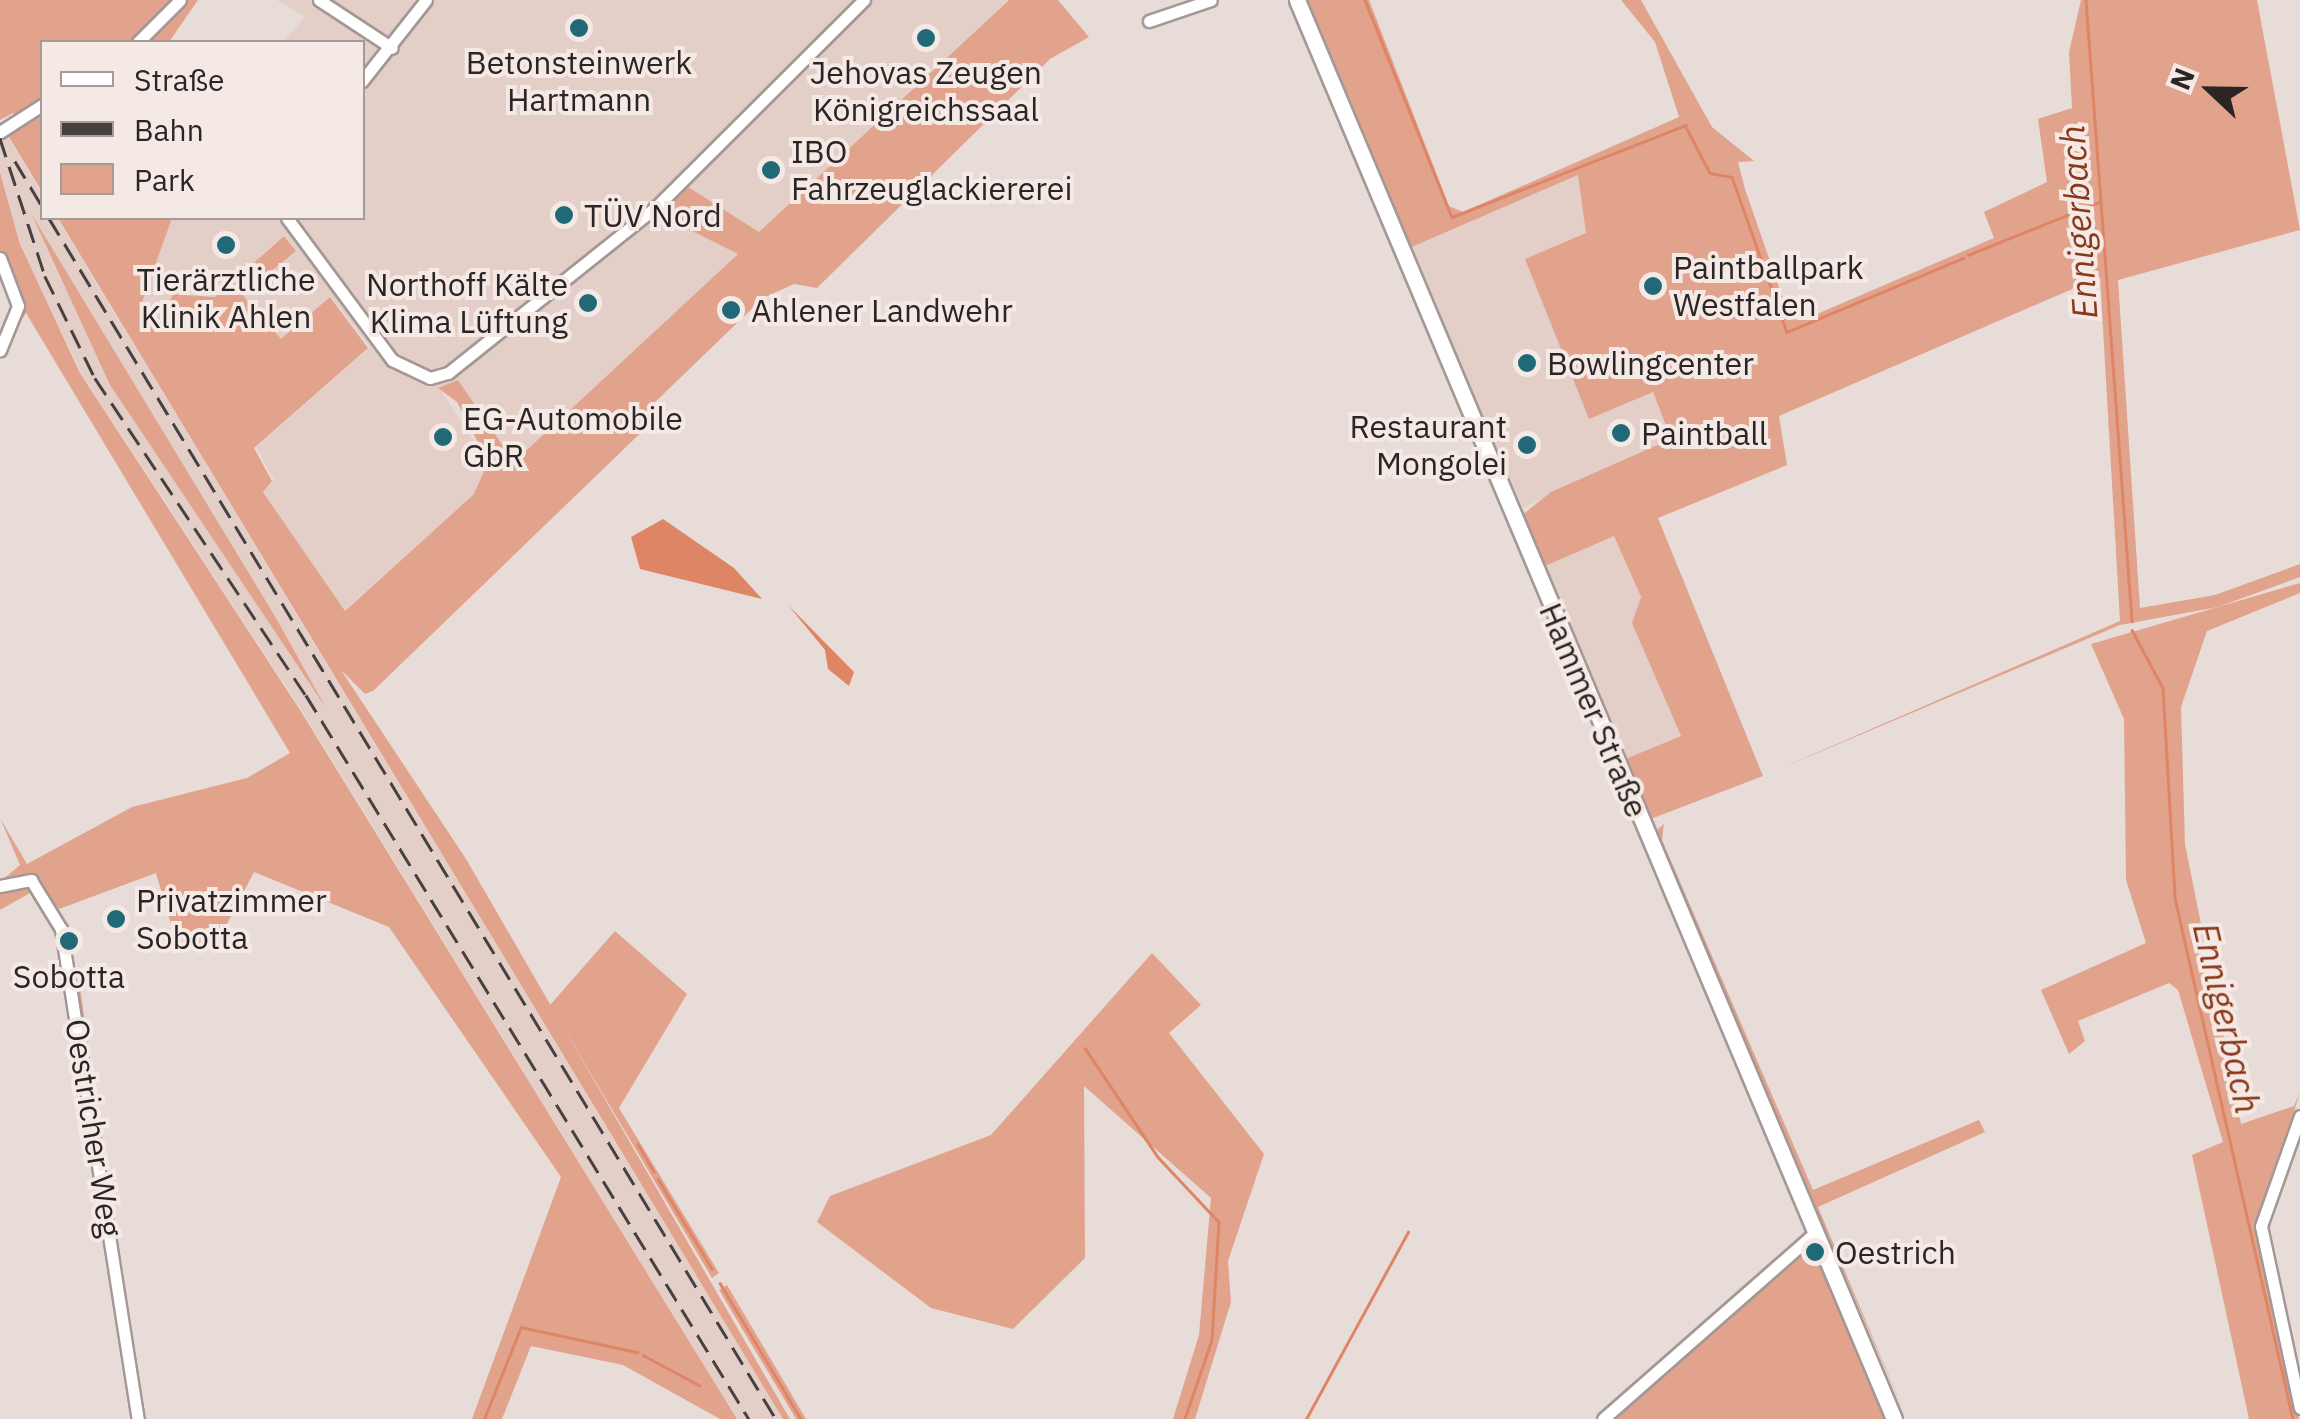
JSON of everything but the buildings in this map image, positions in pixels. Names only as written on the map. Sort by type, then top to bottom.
[{"type":"main road","name":"Hammer Straße","points":[[1297,0],[1894,1419]]},
{"type":"street","points":[[140,40],[180,0]]},
{"type":"street","points":[[320,0],[392,48]]},
{"type":"street","points":[[365,78],[426,0]]},
{"type":"street","points":[[288,220],[392,360],[430,378],[448,373],[657,206],[864,0]]},
{"type":"street","points":[[1149,21],[1211,0]]},
{"type":"street","points":[[0,132],[40,106]]},
{"type":"street","points":[[0,258],[18,306],[0,350]]},
{"type":"street","name":"Oestricher Weg","points":[[0,886],[31,880],[62,929],[138,1419]]},
{"type":"street","points":[[2300,1116],[2261,1226],[2300,1408]]},
{"type":"street","points":[[1603,1419],[1816,1232]]},
{"type":"shaded area","points":[[277,0],[1008,0],[759,233],[688,188],[659,214],[739,253],[513,463],[459,381],[439,388],[488,462],[474,494],[344,611],[263,491],[274,480],[256,447],[370,347],[331,297],[281,340],[243,294],[296,251],[284,235],[215,297],[192,292],[162,319],[140,309],[171,220],[365,220],[365,40],[285,40],[305,17]]},
{"type":"shaded area","points":[[0,122],[40,191],[40,220],[58,220],[783,1419],[737,1419],[302,711],[81,373],[21,246],[0,170]]},
{"type":"shaded area","points":[[1578,174],[1587,233],[1526,259],[1589,418],[1653,392],[1671,440],[1523,508],[1407,249]]},
{"type":"shaded area","points":[[663,519],[734,568],[762,599],[640,569],[631,537]]},
{"type":"shaded area","points":[[1614,535],[1641,598],[1633,623],[1681,736],[1623,760],[1545,566]]},
{"type":"shaded area","points":[[788,605],[854,672],[849,686],[828,669],[825,650]]},
{"type":"green space","points":[[0,0],[198,0],[170,40],[40,40],[40,189],[8,135],[19,128],[13,113],[0,120]]},
{"type":"green space","points":[[1009,0],[1058,0],[1089,37],[1050,59],[817,288],[794,284],[763,298],[650,407],[654,420],[373,691],[365,694],[341,670],[466,859],[790,1419],[783,1419],[59,220],[171,220],[140,308],[162,319],[173,294],[215,297],[284,236],[296,251],[243,295],[281,339],[330,297],[368,348],[254,448],[272,481],[263,492],[345,611],[474,494],[488,462],[457,402],[438,388],[458,380],[514,462],[738,254],[658,214],[688,187],[759,232]]},
{"type":"green space","points":[[1303,0],[1369,0],[1449,206],[1463,212],[1679,117],[1655,42],[1621,0],[1641,0],[1712,127],[1754,161],[1738,162],[1745,189],[1790,319],[1803,320],[1994,238],[1984,212],[2047,182],[2038,119],[2072,108],[2069,52],[2081,0],[2257,0],[2300,230],[2118,280],[2140,608],[2215,595],[2300,564],[2300,577],[2218,607],[2120,625],[1770,773],[2120,621],[2100,277],[1779,416],[1787,465],[1658,518],[1763,776],[1648,820],[1623,760],[1681,736],[1632,623],[1641,597],[1614,536],[1545,566],[1522,515],[1551,492],[1671,439],[1653,392],[1589,419],[1525,259],[1586,233],[1578,175],[1407,249]]},
{"type":"green space","points":[[0,172],[20,244],[80,373],[300,710],[737,1419],[720,1419],[623,1365],[531,1346],[502,1419],[472,1419],[561,1177],[389,927],[254,872],[217,943],[179,951],[156,873],[59,909],[34,877],[0,882],[20,865],[0,818],[27,864],[132,807],[247,778],[290,753],[26,313],[13,333],[19,316],[0,253]]},
{"type":"green space","points":[[32,215],[276,618],[326,708],[110,385]]},
{"type":"green space","points":[[2300,583],[2300,593],[2207,631],[2181,707],[2185,844],[2241,1124],[2294,1106],[2300,1092],[2258,1227],[2299,1419],[2249,1419],[2192,1155],[2223,1142],[2178,990],[2169,983],[2078,1021],[2085,1041],[2069,1054],[2041,990],[2146,943],[2126,880],[2124,719],[2091,644]]},
{"type":"green space","points":[[1664,824],[1662,840],[1813,1190],[1979,1120],[1985,1132],[1818,1207],[1907,1419],[1654,832]]},
{"type":"green space","points":[[30,884],[55,918],[134,1419],[55,934],[30,893],[0,910],[0,889]]},
{"type":"green space","points":[[615,931],[687,994],[619,1108],[719,1273],[712,1278],[550,1005]]},
{"type":"green space","points":[[1152,953],[1201,1005],[1169,1033],[1264,1154],[1228,1261],[1231,1302],[1195,1419],[1173,1419],[1199,1335],[1211,1198],[1084,1086],[1085,1258],[1013,1329],[931,1308],[817,1222],[830,1196],[991,1135]]},
{"type":"green space","points":[[79,980],[96,1101],[144,1419],[74,981]]},
{"type":"green space","points":[[1806,1247],[1818,1251],[1888,1419],[1610,1419]]},
{"type":"green space","points":[[727,1285],[806,1419],[796,1419],[719,1290]]},
{"type":"waterway","points":[[1365,0],[1452,217],[1685,125],[1710,173],[1732,177],[1787,332],[1963,258]]},
{"type":"waterway","name":"Ennigerbach","points":[[2086,0],[2132,621]]},
{"type":"waterway","points":[[1968,255],[2099,202]]},
{"type":"waterway","name":"Ennigerbach","points":[[2132,630],[2163,688],[2175,898],[2293,1419]]},
{"type":"waterway","points":[[1085,1048],[1158,1157],[1219,1222],[1212,1340],[1185,1419]]},
{"type":"waterway","points":[[638,1144],[654,1172]]},
{"type":"waterway","points":[[658,1179],[712,1269]]},
{"type":"waterway","points":[[1306,1419],[1408,1232]]},
{"type":"waterway","points":[[720,1283],[801,1419]]},
{"type":"waterway","points":[[484,1419],[521,1327],[637,1352]]},
{"type":"waterway","points":[[643,1355],[699,1385]]},
{"type":"railway","points":[[0,138],[45,276],[95,378],[306,695],[749,1419]]},
{"type":"railway","points":[[15,161],[40,203]]},
{"type":"railway","points":[[50,220],[776,1419]]},
{"type":"place","name":"Betonsteinwerk Hartmann","points":[[579,28]]},
{"type":"place","name":"Jehovas Zeugen Königreichssaal","points":[[926,38]]},
{"type":"place","name":"IBO Fahrzeuglackiererei","points":[[771,170]]},
{"type":"place","name":"TÜV Nord","points":[[564,215]]},
{"type":"place","name":"Tierärztliche Klinik Ahlen","points":[[226,245]]},
{"type":"place","name":"Paintballpark Westfalen","points":[[1653,286]]},
{"type":"place","name":"Northoff Kälte Klima Lüftung","points":[[588,303]]},
{"type":"place","name":"Ahlener Landwehr","points":[[731,310]]},
{"type":"place","name":"Bowlingcenter","points":[[1527,363]]},
{"type":"place","name":"Paintball","points":[[1621,433]]},
{"type":"place","name":"EG-Automobile GbR","points":[[443,437]]},
{"type":"place","name":"Restaurant Mongolei","points":[[1527,445]]},
{"type":"place","name":"Privatzimmer Sobotta","points":[[116,919]]},
{"type":"place","name":"Sobotta","points":[[69,941]]},
{"type":"place","name":"Oestrich","points":[[1815,1252]]}]
